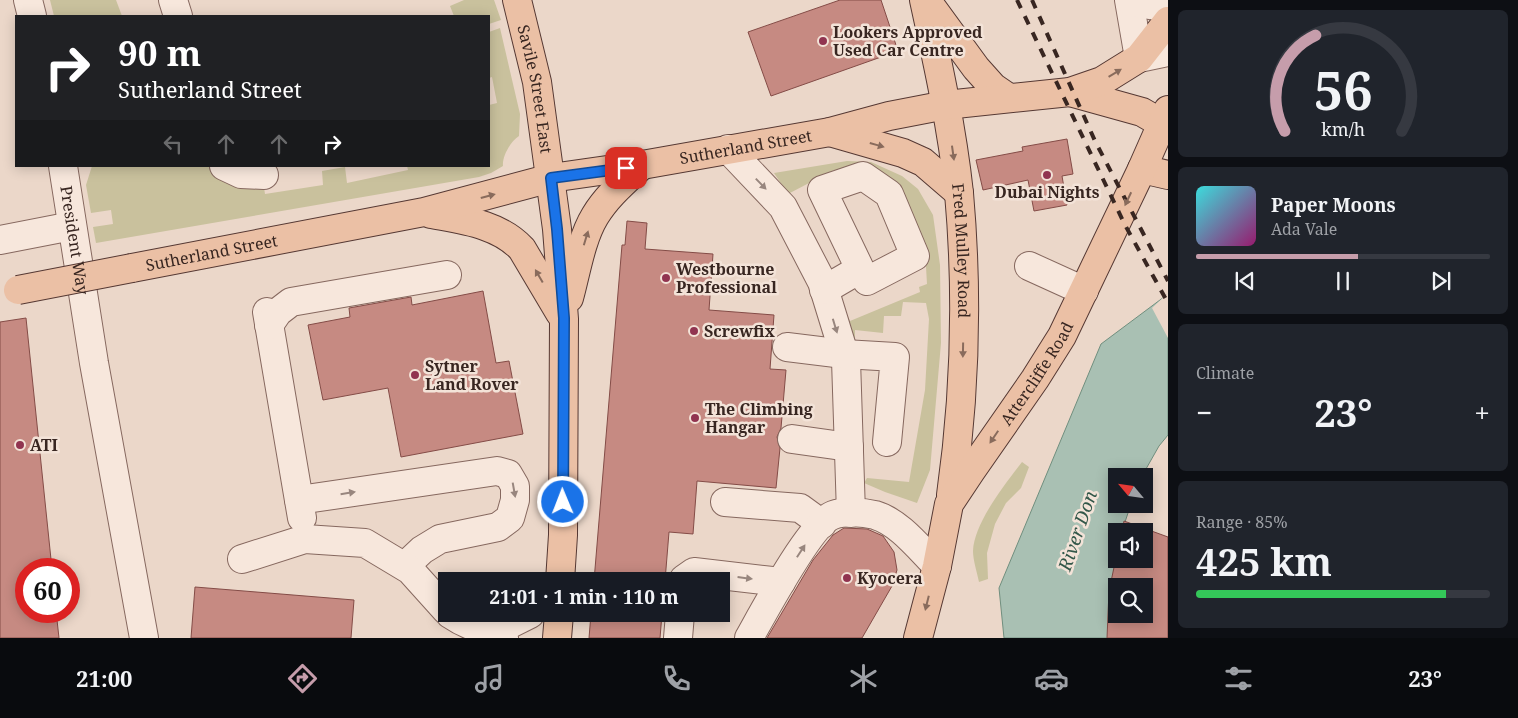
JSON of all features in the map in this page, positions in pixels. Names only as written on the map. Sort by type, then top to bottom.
[{"type":"main road","name":"Savile Street East","points":[[517,0],[537,82],[557,229],[564,318]]},
{"type":"main road","points":[[925,0],[976,68],[993,87],[1009,98]]},
{"type":"main road","name":"Fred Mulley Road","points":[[925,0],[946,105],[959,193],[962,259],[962,392],[958,444],[949,504]]},
{"type":"main road","name":"Sutherland Street","points":[[9,292],[424,212],[551,178],[642,165],[830,132],[889,116],[946,105],[1070,92],[1102,81],[1139,58],[1168,20]]},
{"type":"main road","name":"Sutherland Street","points":[[1070,92],[1166,120]]},
{"type":"main road","name":"Attercliffe Road","points":[[918,638],[949,504],[1035,379],[1062,336],[1084,292],[1155,172],[1166,120]]},
{"type":"main road","points":[[830,132],[903,153],[923,162],[959,193]]},
{"type":"main road","points":[[561,572],[564,535],[564,318],[587,234],[594,217],[607,200],[642,165]]},
{"type":"main road","name":"Sutherland Street","points":[[424,212],[479,223],[516,243],[522,249],[564,318]]},
{"type":"main road","points":[[558,638],[559,622]]},
{"type":"street","points":[[28,0],[32,15]]},
{"type":"street","points":[[173,0],[178,15]]},
{"type":"street","points":[[1139,58],[1130,1],[1168,8]]},
{"type":"street","name":"Sutherland Street","points":[[1139,58],[1168,52]]},
{"type":"street","points":[[728,149],[783,206],[822,282],[846,360],[852,513]]},
{"type":"street","name":"President Way","points":[[62,167],[86,313],[144,638]]},
{"type":"street","points":[[226,167],[241,174],[264,175]]},
{"type":"street","points":[[0,240],[72,226]]},
{"type":"street","points":[[1029,266],[1084,292]]},
{"type":"street","points":[[824,290],[860,269]]},
{"type":"street","points":[[305,539],[268,318],[291,302],[447,275]]},
{"type":"street","points":[[787,347],[844,354],[895,357],[887,442]]},
{"type":"street","points":[[792,439],[849,447]]},
{"type":"street","points":[[299,500],[497,471],[508,474],[515,486],[515,500],[510,518],[498,527],[440,539],[422,550],[405,566]]},
{"type":"street","points":[[724,502],[800,508],[822,524]]},
{"type":"street","points":[[749,638],[780,582],[811,536],[831,515],[852,513],[875,515],[901,529],[936,566]]},
{"type":"street","points":[[242,560],[305,539],[365,543],[405,566],[438,601]]},
{"type":"street","points":[[730,576],[780,582]]},
{"type":"street","points":[[462,622],[500,635],[519,622]]},
{"type":"street","points":[[678,638],[679,622]]},
{"type":"shaded area","points":[[50,0],[116,0],[122,15],[54,15]]},
{"type":"shaded area","points":[[464,0],[494,0],[501,20],[490,24],[490,15],[454,15],[450,6]]},
{"type":"shaded area","points":[[500,28],[520,114],[519,136],[508,149],[503,166],[491,173],[479,177],[96,243],[93,227],[113,224],[111,210],[91,213],[86,185],[92,167],[214,167],[263,181],[265,194],[323,185],[322,171],[345,167],[347,183],[408,170],[407,167],[490,167],[490,105],[497,103],[492,77],[490,78],[490,32]]},
{"type":"shaded area","points":[[847,161],[871,162],[902,176],[918,189],[933,215],[940,265],[941,343],[930,470],[917,503],[864,483],[867,478],[909,482],[925,390],[929,319],[926,303],[903,302],[901,316],[884,316],[883,333],[855,330],[855,343],[835,290],[850,321],[920,292],[919,287],[927,284],[925,249],[872,170],[834,170],[788,194],[774,173]]},
{"type":"shaded area","points":[[1022,462],[1029,467],[1021,488],[1006,503],[995,524],[987,553],[988,579],[979,582],[973,551],[979,528],[984,516]]},
{"type":"water","name":"River Don","points":[[1168,294],[1168,435],[1159,446],[1147,468],[1108,468],[1108,513],[1128,513],[1125,523],[1108,523],[1108,568],[1115,568],[1114,578],[1108,578],[1108,623],[1110,623],[1108,638],[1004,638],[999,588],[1101,344]]},
{"type":"pier","points":[[1168,293],[1168,338],[1152,308]]},
{"type":"building","name":"Lookers Approved Used Car Centre","points":[[840,0],[881,0],[898,51],[771,96],[748,32]]},
{"type":"building","name":"Dubai Nights","points":[[1067,139],[1073,174],[1062,176],[1067,205],[1034,211],[1028,180],[983,190],[976,160],[1023,151],[1022,147]]},
{"type":"building","points":[[627,221],[647,223],[645,249],[713,254],[709,310],[774,315],[770,369],[786,370],[781,428],[777,437],[780,448],[776,488],[697,481],[693,534],[669,532],[666,572],[595,572],[622,245],[625,245]]},
{"type":"building","name":"Sytner Land Rover","points":[[483,291],[496,363],[509,361],[523,434],[401,457],[388,388],[323,400],[308,325],[350,317],[349,308],[411,297],[412,305]]},
{"type":"building","name":"ATI","points":[[26,318],[51,558],[15,558],[15,623],[57,623],[59,638],[0,638],[0,322]]},
{"type":"building","name":"Kyocera","points":[[844,528],[867,529],[883,536],[894,552],[897,570],[892,586],[862,638],[767,638],[813,560],[833,535]]},
{"type":"building","points":[[1153,532],[1168,537],[1168,638],[1107,638],[1108,614],[1108,623],[1153,623],[1153,578],[1112,578],[1114,568],[1153,568]]},
{"type":"building","points":[[195,587],[354,600],[351,638],[191,638]]},
{"type":"building","points":[[590,622],[661,622],[660,638],[589,638]]},
{"type":"railway","points":[[1017,0],[1125,225],[1168,303]]},
{"type":"railway","points":[[1032,0],[1095,141],[1168,281]]},
{"type":"place","name":"Lookers Approved Used Car Centre","points":[[823,41]]},
{"type":"place","name":"Dubai Nights","points":[[1047,175]]},
{"type":"place","name":"Westbourne Professional","points":[[666,278]]},
{"type":"place","name":"Screwfix","points":[[694,331]]},
{"type":"place","name":"Sytner Land Rover","points":[[415,375]]},
{"type":"place","name":"The Climbing Hangar","points":[[695,418]]},
{"type":"place","name":"ATI","points":[[20,445]]},
{"type":"place","name":"Kyocera","points":[[847,578]]},
{"type":"route","points":[[563,502],[564,318],[551,178],[626,168]]}]
